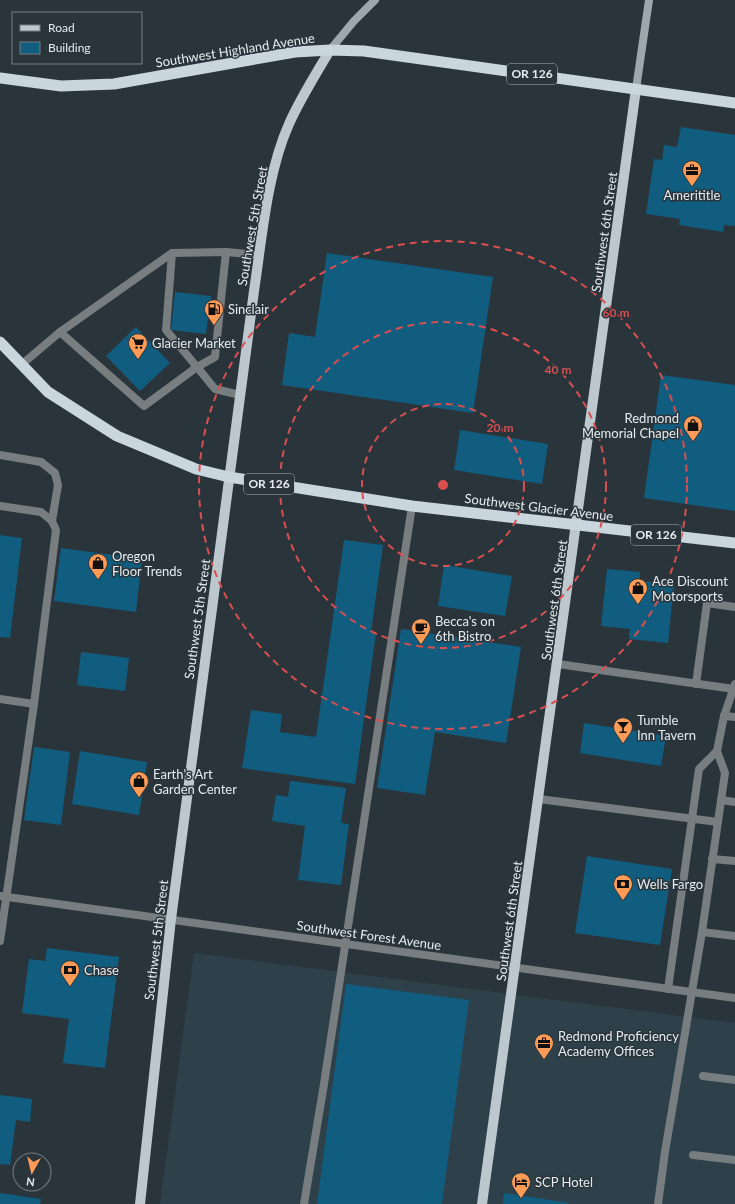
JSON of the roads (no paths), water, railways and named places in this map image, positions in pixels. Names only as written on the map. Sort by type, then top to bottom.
[{"type":"highway","name":"Southwest Highland Avenue","points":[[0,78],[61,86],[114,84],[295,52],[330,50],[364,51],[735,103]]},
{"type":"highway","name":"Southwest Glacier Avenue","points":[[0,342],[48,392],[117,436],[196,469],[229,478],[412,506],[735,543]]},
{"type":"main road","points":[[330,50],[354,21],[375,0]]},
{"type":"main road","name":"Southwest 6th Street","points":[[482,1204],[649,0]]},
{"type":"main road","name":"Southwest 5th Street","points":[[140,1204],[171,919],[266,207],[275,165],[289,125],[330,50]]},
{"type":"street","points":[[60,332],[144,406],[197,366],[215,357],[226,252]]},
{"type":"street","points":[[21,365],[60,332],[172,253],[226,252],[259,255]]},
{"type":"street","points":[[172,253],[166,330],[215,389],[240,395]]},
{"type":"street","points":[[0,455],[41,462],[55,473],[58,486],[52,521]]},
{"type":"street","points":[[0,506],[41,512],[52,521],[56,530],[34,704],[3,896],[0,942]]},
{"type":"street","points":[[304,1204],[412,506]]},
{"type":"street","points":[[696,684],[707,603],[735,607]]},
{"type":"street","points":[[558,664],[696,684],[735,687],[724,716],[717,751],[725,773],[693,992],[665,1152],[658,1204]]},
{"type":"street","points":[[0,699],[34,704]]},
{"type":"street","points":[[724,716],[735,717]]},
{"type":"street","points":[[668,989],[699,769],[717,751]]},
{"type":"street","points":[[539,799],[718,822]]},
{"type":"street","points":[[721,800],[735,802]]},
{"type":"street","points":[[712,858],[735,861]]},
{"type":"street","name":"Southwest Forest Avenue","points":[[3,896],[735,998]]},
{"type":"street","points":[[702,932],[735,936]]},
{"type":"street","points":[[703,1076],[735,1080]]},
{"type":"street","points":[[693,1155],[735,1160]]},
{"type":"place","name":"Amerititle","points":[[692,187]]},
{"type":"place","name":"Sinclair","points":[[214,326]]},
{"type":"place","name":"Glacier Market","points":[[138,360]]},
{"type":"place","name":"Redmond Memorial Chapel","points":[[693,442]]},
{"type":"place","name":"Oregon Floor Trends","points":[[98,580]]},
{"type":"place","name":"Ace Discount Motorsports","points":[[638,605]]},
{"type":"place","name":"Becca's on 6th Bistro","points":[[421,645]]},
{"type":"place","name":"Tumble Inn Tavern","points":[[623,744]]},
{"type":"place","name":"Earth's Art Garden Center","points":[[139,798]]},
{"type":"place","name":"Wells Fargo","points":[[623,901]]},
{"type":"place","name":"Chase","points":[[70,987]]},
{"type":"place","name":"Redmond Proficiency Academy Offices","points":[[544,1060]]},
{"type":"place","name":"SCP Hotel","points":[[521,1199]]}]
